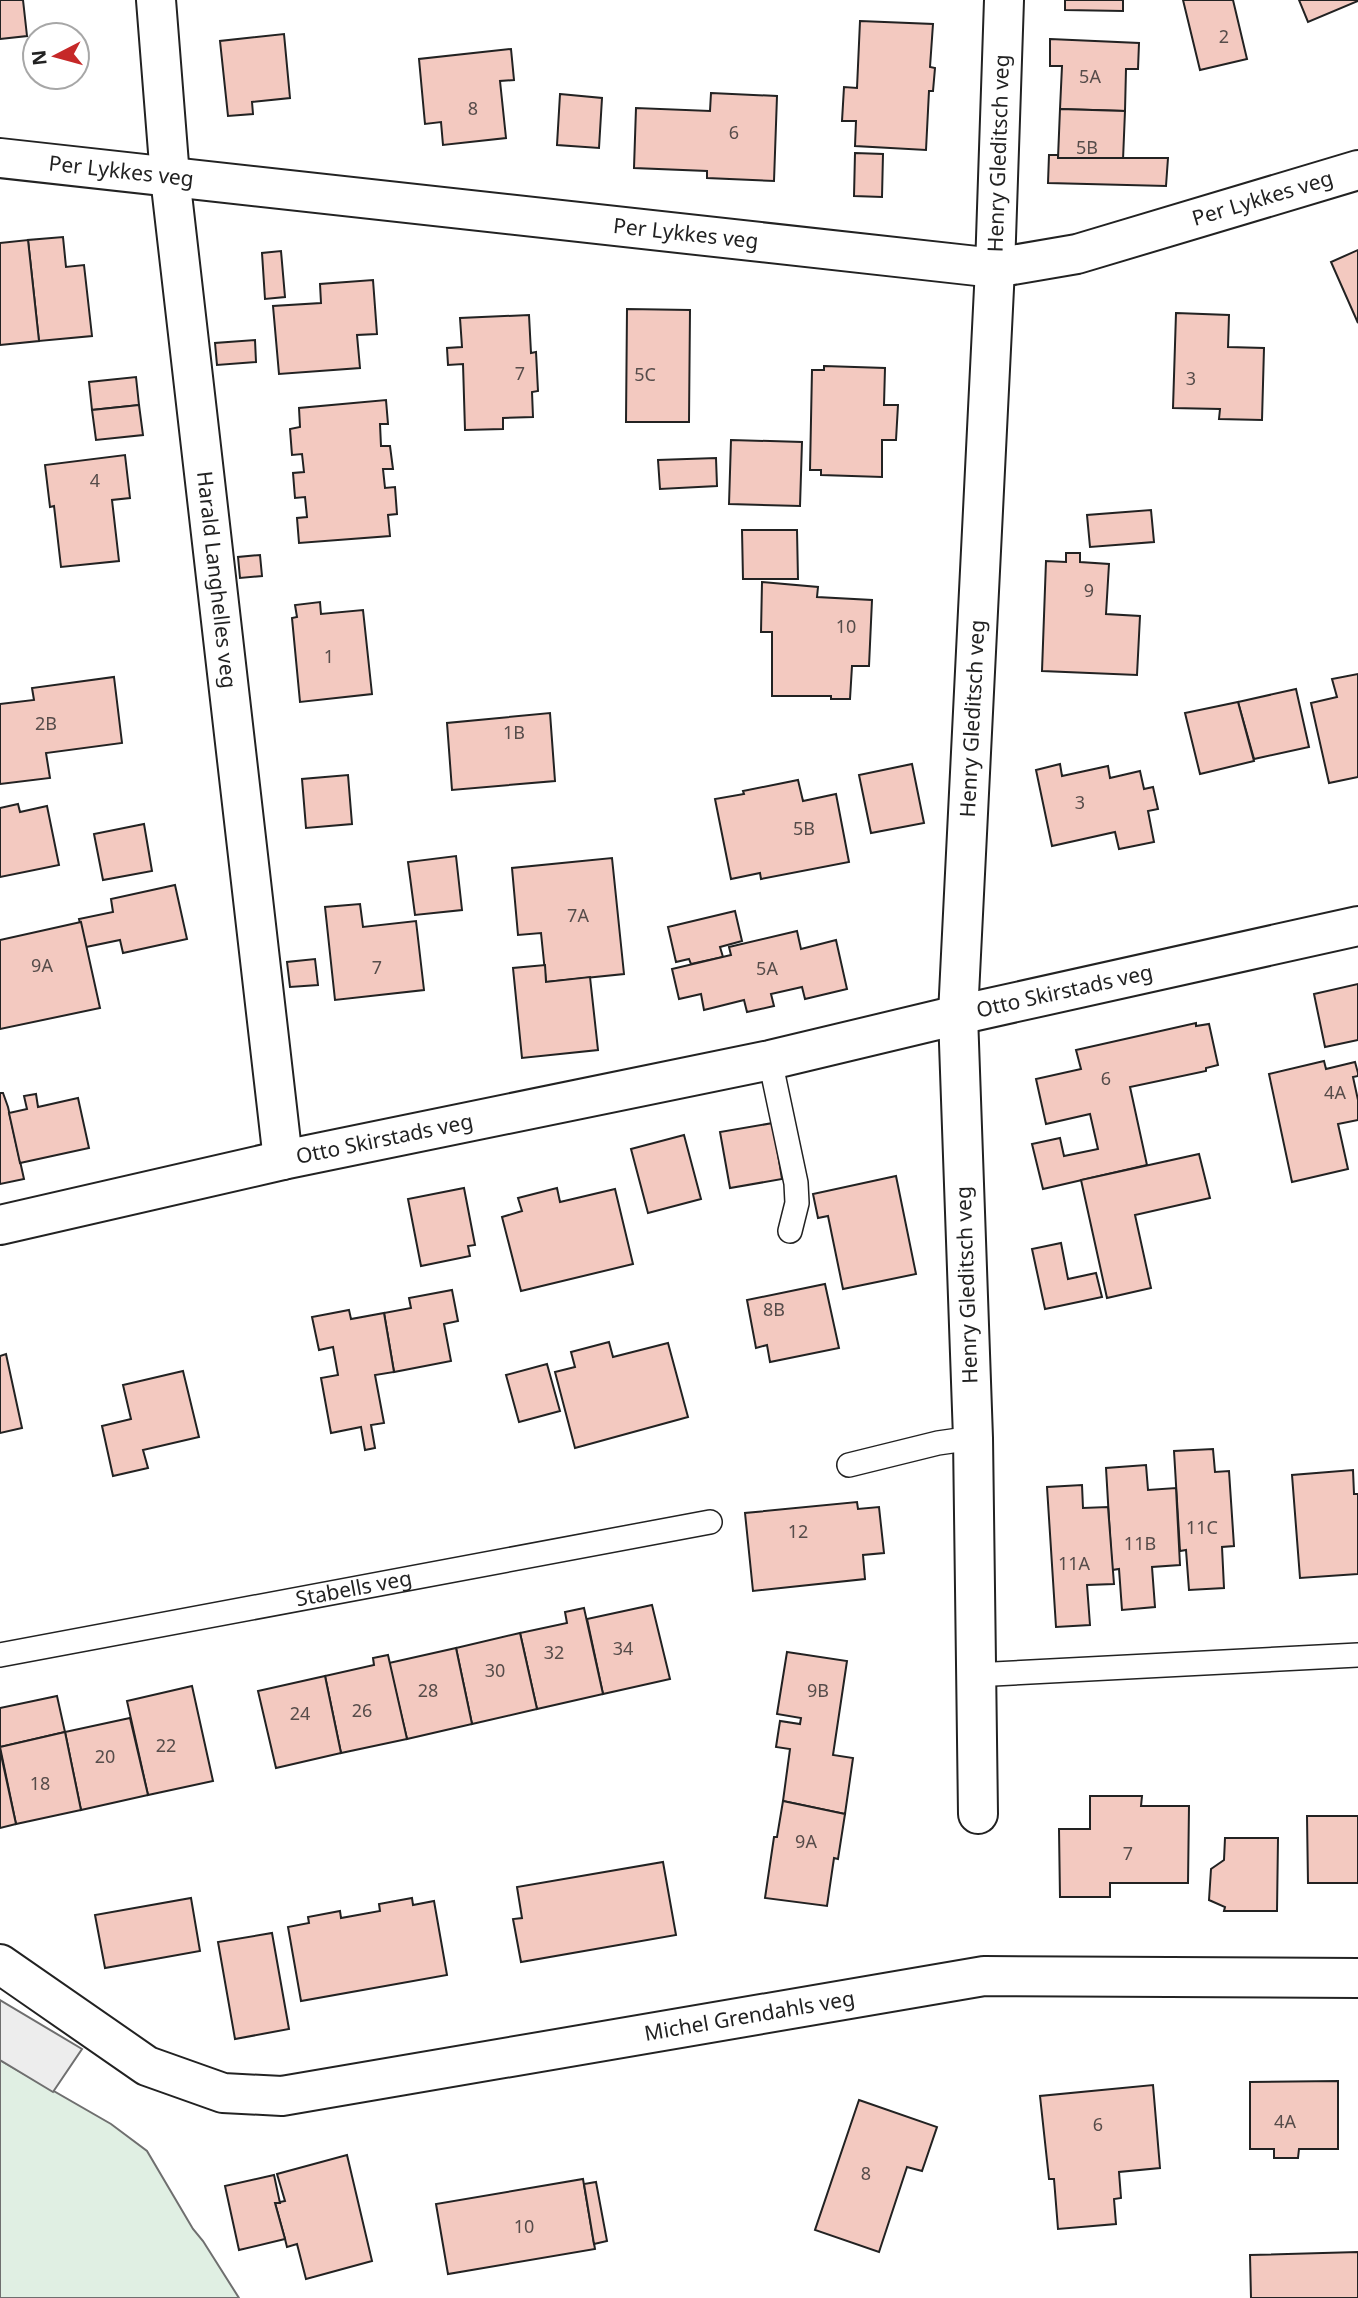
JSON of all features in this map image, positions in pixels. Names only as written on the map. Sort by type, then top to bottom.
[{"type":"street","name":"Harald Langhelles veg","points":[[156,0],[170,177],[283,1160]]},
{"type":"street","name":"Henry Gleditsch veg","points":[[978,1814],[974,1675],[973,1438],[958,1015],[995,268],[1004,0]]},
{"type":"street","name":"Per Lykkes veg","points":[[0,158],[995,268],[1077,254],[1358,170]]},
{"type":"street","name":"Otto Skirstads veg","points":[[0,1225],[283,1160],[771,1060],[958,1015],[1358,926]]},
{"type":"street","name":"Michel Grendahls veg","points":[[0,1964],[147,2066],[223,2093],[282,2096],[984,1976],[1358,1978]]},
{"type":"lane","points":[[771,1060],[796,1183],[797,1203],[790,1231]]},
{"type":"lane","points":[[849,1465],[938,1443],[973,1438]]},
{"type":"lane","name":"Stabells veg","points":[[0,1655],[710,1522]]},
{"type":"lane","points":[[974,1675],[1358,1655]]},
{"type":"green space","points":[[0,2060],[111,2124],[147,2151],[193,2229],[239,2298],[0,2298]]},
{"type":"shaded area","points":[[0,2000],[82,2049],[53,2092],[0,2060]]},
{"type":"building","points":[[0,0],[23,0],[25,21],[21,21],[21,37],[0,39]]},
{"type":"building","points":[[1065,0],[1123,0],[1123,11],[1065,10]]},
{"type":"building","points":[[1183,0],[1233,0],[1247,59],[1200,70]]},
{"type":"building","points":[[1299,0],[1358,0],[1358,1],[1308,22]]},
{"type":"building","points":[[860,21],[933,24],[930,67],[935,68],[933,91],[929,91],[926,150],[855,146],[856,121],[842,121],[844,87],[857,88]]},
{"type":"building","points":[[284,34],[290,98],[252,102],[253,114],[228,116],[220,41]]},
{"type":"building","points":[[1050,39],[1139,43],[1138,69],[1126,69],[1125,111],[1060,109],[1062,66],[1050,66]]},
{"type":"building","points":[[511,49],[514,80],[500,81],[506,138],[443,145],[441,122],[425,124],[419,59]]},
{"type":"building","points":[[711,93],[777,96],[774,181],[707,178],[707,171],[634,168],[636,108],[710,111]]},
{"type":"building","points":[[560,94],[602,98],[599,148],[557,145]]},
{"type":"building","points":[[1060,109],[1125,111],[1123,160],[1058,158]]},
{"type":"building","points":[[855,153],[883,154],[882,197],[854,196]]},
{"type":"building","points":[[1049,155],[1058,155],[1058,158],[1168,158],[1166,186],[1048,183]]},
{"type":"building","points":[[63,237],[66,267],[84,265],[92,336],[39,341],[28,240]]},
{"type":"building","points":[[28,240],[39,341],[0,345],[0,243]]},
{"type":"building","points":[[1358,250],[1358,323],[1331,262]]},
{"type":"building","points":[[281,251],[285,297],[265,299],[262,253]]},
{"type":"building","points":[[373,280],[377,334],[357,335],[360,368],[279,374],[273,306],[321,303],[320,284]]},
{"type":"building","points":[[627,309],[690,310],[689,422],[626,422]]},
{"type":"building","points":[[1176,313],[1229,315],[1228,347],[1264,348],[1262,420],[1219,419],[1220,409],[1173,408]]},
{"type":"building","points":[[529,315],[531,353],[536,352],[538,391],[532,392],[533,417],[503,418],[503,429],[465,430],[463,364],[448,365],[447,348],[462,347],[460,318]]},
{"type":"building","points":[[255,340],[256,362],[217,365],[215,343]]},
{"type":"building","points":[[824,366],[885,368],[884,405],[898,405],[896,440],[882,440],[882,477],[821,475],[821,470],[810,470],[812,370],[824,370]]},
{"type":"building","points":[[136,377],[139,405],[92,410],[89,382]]},
{"type":"building","points":[[386,400],[388,424],[380,424],[381,446],[390,446],[393,469],[383,469],[385,488],[395,487],[397,514],[388,515],[390,536],[299,543],[297,518],[307,517],[305,497],[295,498],[293,473],[304,472],[302,454],[292,455],[290,429],[300,427],[299,408]]},
{"type":"building","points":[[139,405],[143,435],[96,440],[92,410]]},
{"type":"building","points":[[731,440],[802,442],[800,506],[729,504]]},
{"type":"building","points":[[125,455],[130,498],[112,500],[119,561],[61,567],[54,506],[50,507],[45,465]]},
{"type":"building","points":[[716,458],[717,486],[660,489],[658,460]]},
{"type":"building","points":[[1151,510],[1154,542],[1090,547],[1087,515]]},
{"type":"building","points":[[742,530],[797,530],[798,579],[743,579]]},
{"type":"building","points":[[1066,553],[1080,553],[1080,562],[1109,564],[1106,614],[1140,616],[1137,675],[1042,671],[1046,561],[1066,562]]},
{"type":"building","points":[[260,555],[262,576],[240,578],[238,557]]},
{"type":"building","points":[[762,582],[818,587],[817,597],[872,600],[869,666],[852,666],[850,699],[831,699],[831,696],[772,696],[772,632],[761,632]]},
{"type":"building","points":[[320,602],[321,614],[363,610],[372,694],[300,702],[292,618],[297,617],[295,605]]},
{"type":"building","points":[[1358,674],[1358,777],[1329,783],[1311,703],[1337,697],[1332,679]]},
{"type":"building","points":[[114,677],[122,743],[46,753],[50,778],[0,784],[0,704],[34,700],[32,688]]},
{"type":"building","points":[[1296,689],[1309,747],[1254,759],[1238,702]]},
{"type":"building","points":[[1238,702],[1254,761],[1200,774],[1185,713]]},
{"type":"building","points":[[550,713],[555,781],[452,790],[447,723]]},
{"type":"building","points":[[912,764],[924,823],[871,833],[859,775]]},
{"type":"building","points":[[1060,764],[1062,776],[1108,766],[1110,778],[1140,771],[1144,789],[1153,787],[1158,809],[1148,811],[1154,842],[1119,849],[1115,832],[1052,846],[1036,770]]},
{"type":"building","points":[[348,775],[352,824],[306,828],[302,779]]},
{"type":"building","points":[[798,780],[803,801],[836,794],[849,862],[761,879],[760,873],[731,879],[715,799]]},
{"type":"building","points":[[18,804],[20,812],[47,806],[59,865],[0,877],[0,808]]},
{"type":"building","points":[[144,824],[152,871],[103,880],[94,834]]},
{"type":"building","points":[[456,856],[462,910],[415,915],[408,862]]},
{"type":"building","points":[[612,858],[624,974],[546,982],[541,933],[518,935],[512,868]]},
{"type":"building","points":[[175,885],[187,939],[123,953],[120,940],[86,947],[79,919],[113,912],[111,899]]},
{"type":"building","points":[[360,904],[363,927],[416,921],[424,990],[335,1000],[325,907]]},
{"type":"building","points":[[735,911],[742,941],[720,947],[723,957],[691,964],[689,959],[676,962],[668,927]]},
{"type":"building","points":[[81,922],[100,1008],[0,1029],[0,940]]},
{"type":"building","points":[[797,931],[801,949],[836,940],[847,989],[805,999],[802,987],[771,994],[774,1006],[747,1012],[744,1000],[704,1010],[701,994],[679,999],[672,969],[731,955],[729,947]]},
{"type":"building","points":[[315,959],[318,985],[290,987],[287,962]]},
{"type":"building","points":[[545,965],[546,982],[590,977],[598,1050],[522,1058],[513,968]]},
{"type":"building","points":[[1358,984],[1358,1040],[1325,1047],[1314,994]]},
{"type":"building","points":[[1196,1023],[1196,1026],[1209,1024],[1218,1065],[1206,1068],[1206,1071],[1130,1087],[1147,1165],[1043,1189],[1032,1144],[1060,1138],[1064,1156],[1098,1149],[1090,1114],[1046,1124],[1036,1079],[1081,1069],[1076,1050]]},
{"type":"building","points":[[1324,1061],[1326,1069],[1355,1062],[1358,1073],[1358,1076],[1353,1077],[1358,1100],[1358,1120],[1338,1124],[1348,1169],[1292,1182],[1269,1074]]},
{"type":"building","points":[[0,1093],[3,1093],[8,1107],[24,1179],[0,1184]]},
{"type":"building","points":[[36,1094],[38,1107],[78,1098],[89,1148],[20,1163],[9,1113],[27,1109],[24,1096]]},
{"type":"building","points":[[773,1123],[782,1179],[730,1188],[720,1132]]},
{"type":"building","points":[[684,1135],[701,1199],[648,1213],[631,1149]]},
{"type":"building","points":[[1199,1154],[1210,1198],[1135,1215],[1151,1288],[1107,1298],[1081,1180]]},
{"type":"building","points":[[896,1176],[916,1274],[843,1289],[828,1216],[818,1218],[813,1194]]},
{"type":"building","points":[[464,1188],[475,1245],[468,1246],[470,1256],[421,1266],[408,1199]]},
{"type":"building","points":[[557,1188],[560,1202],[615,1189],[633,1264],[521,1291],[502,1217],[522,1211],[518,1198]]},
{"type":"building","points":[[1061,1243],[1068,1279],[1096,1273],[1102,1297],[1045,1309],[1032,1249]]},
{"type":"building","points":[[825,1284],[839,1348],[770,1362],[767,1345],[756,1348],[747,1300]]},
{"type":"building","points":[[452,1290],[458,1321],[444,1324],[451,1361],[394,1372],[384,1313],[411,1308],[409,1298]]},
{"type":"building","points":[[349,1310],[351,1319],[384,1313],[394,1372],[375,1375],[384,1423],[371,1425],[375,1448],[365,1450],[361,1427],[331,1433],[321,1378],[338,1375],[333,1347],[319,1350],[312,1317]]},
{"type":"building","points":[[609,1342],[613,1357],[668,1343],[688,1417],[575,1448],[555,1372],[575,1367],[571,1352]]},
{"type":"building","points":[[6,1354],[22,1428],[0,1433],[0,1356]]},
{"type":"building","points":[[547,1364],[560,1411],[519,1422],[506,1375]]},
{"type":"building","points":[[183,1371],[199,1437],[143,1450],[148,1468],[113,1476],[102,1426],[131,1419],[123,1385]]},
{"type":"building","points":[[1213,1449],[1215,1472],[1229,1471],[1234,1546],[1222,1547],[1224,1588],[1189,1590],[1186,1550],[1180,1551],[1174,1451]]},
{"type":"building","points":[[1146,1465],[1148,1490],[1176,1488],[1180,1565],[1152,1567],[1155,1607],[1122,1610],[1119,1569],[1112,1570],[1106,1468]]},
{"type":"building","points":[[1353,1470],[1354,1494],[1358,1494],[1358,1574],[1300,1578],[1292,1475]]},
{"type":"building","points":[[1082,1485],[1083,1508],[1108,1507],[1114,1584],[1087,1585],[1090,1625],[1056,1627],[1047,1487]]},
{"type":"building","points":[[857,1502],[858,1509],[879,1507],[884,1553],[863,1555],[865,1579],[753,1591],[745,1513]]},
{"type":"building","points":[[652,1605],[670,1679],[603,1694],[587,1619]]},
{"type":"building","points":[[584,1608],[603,1694],[537,1709],[520,1633],[567,1623],[565,1612]]},
{"type":"building","points":[[520,1633],[537,1709],[472,1724],[456,1648]]},
{"type":"building","points":[[456,1648],[472,1724],[407,1739],[389,1663]]},
{"type":"building","points":[[787,1652],[847,1661],[833,1755],[853,1758],[845,1814],[783,1801],[790,1749],[776,1747],[780,1721],[800,1724],[801,1718],[777,1714]]},
{"type":"building","points":[[388,1655],[407,1739],[341,1753],[325,1676],[374,1665],[373,1658]]},
{"type":"building","points":[[325,1676],[341,1753],[276,1768],[258,1691]]},
{"type":"building","points":[[192,1686],[213,1781],[148,1795],[127,1701]]},
{"type":"building","points":[[57,1696],[65,1732],[0,1747],[0,1708]]},
{"type":"building","points":[[130,1718],[148,1795],[81,1810],[65,1732]]},
{"type":"building","points":[[65,1732],[81,1810],[16,1824],[0,1747]]},
{"type":"building","points":[[0,1750],[16,1824],[0,1828]]},
{"type":"building","points":[[1090,1796],[1142,1796],[1141,1806],[1189,1806],[1188,1883],[1110,1883],[1110,1897],[1060,1897],[1059,1829],[1090,1829]]},
{"type":"building","points":[[783,1801],[845,1814],[838,1859],[834,1858],[827,1906],[765,1898],[774,1837],[777,1837]]},
{"type":"building","points":[[1307,1816],[1358,1816],[1358,1883],[1308,1883]]},
{"type":"building","points":[[1225,1838],[1278,1838],[1277,1911],[1224,1911],[1225,1907],[1209,1900],[1211,1869],[1224,1860]]},
{"type":"building","points":[[663,1862],[676,1935],[521,1962],[513,1919],[522,1918],[517,1887]]},
{"type":"building","points":[[191,1898],[200,1951],[105,1968],[95,1915]]},
{"type":"building","points":[[412,1898],[413,1905],[434,1901],[447,1975],[301,2001],[288,1927],[309,1923],[308,1917],[340,1911],[341,1918],[380,1911],[379,1904]]},
{"type":"building","points":[[272,1933],[289,2029],[235,2039],[218,1942]]},
{"type":"building","points":[[1338,2081],[1338,2149],[1299,2149],[1298,2158],[1274,2158],[1274,2149],[1250,2149],[1250,2082]]},
{"type":"building","points":[[1153,2085],[1160,2168],[1119,2172],[1121,2198],[1114,2199],[1116,2224],[1058,2229],[1054,2179],[1049,2179],[1040,2096]]},
{"type":"building","points":[[859,2100],[937,2127],[922,2171],[907,2167],[879,2252],[815,2230]]},
{"type":"building","points":[[347,2155],[372,2261],[306,2279],[297,2244],[287,2247],[275,2203],[285,2201],[277,2174]]},
{"type":"building","points":[[274,2175],[280,2203],[275,2203],[285,2239],[239,2250],[225,2186]]},
{"type":"building","points":[[583,2179],[595,2249],[448,2274],[436,2204]]},
{"type":"building","points":[[596,2182],[607,2241],[594,2244],[584,2184]]},
{"type":"building","points":[[1358,2252],[1358,2298],[1251,2298],[1250,2255]]}]
